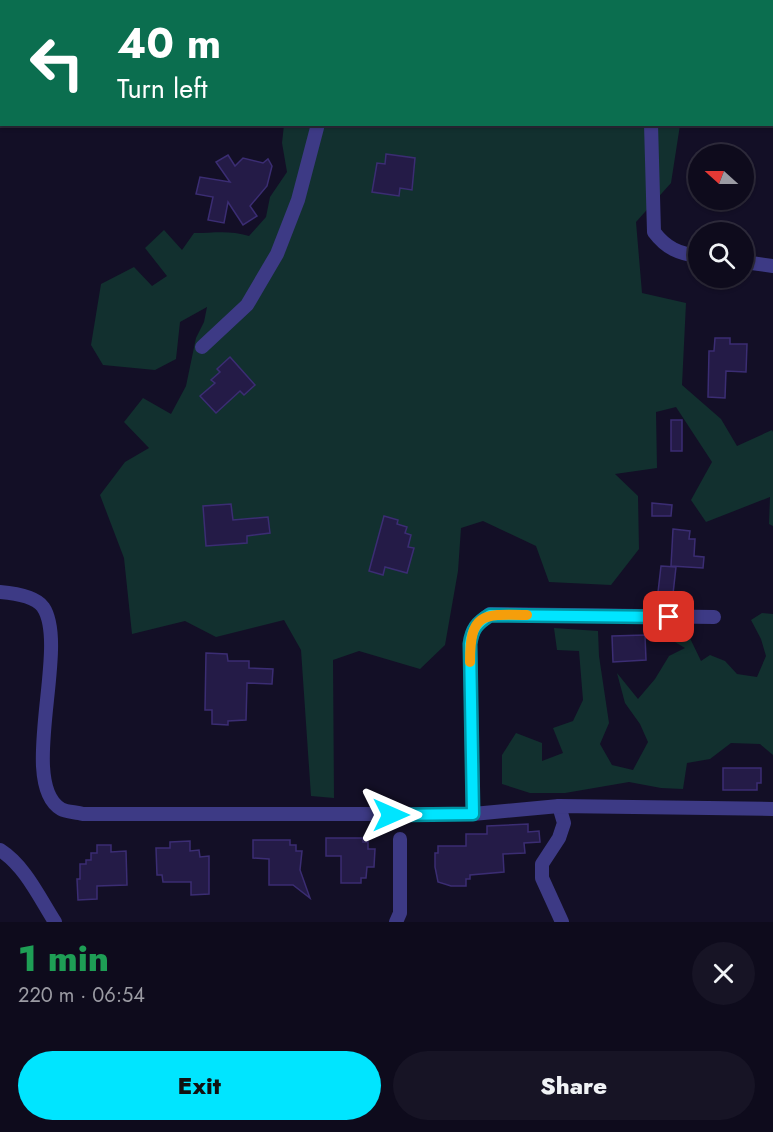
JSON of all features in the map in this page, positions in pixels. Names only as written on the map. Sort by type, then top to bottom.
[{"type":"street","points":[[202,347],[248,305],[277,254],[298,200],[317,126]]},
{"type":"street","points":[[651,126],[654,232],[663,244],[688,255]]},
{"type":"street","points":[[754,263],[773,266]]},
{"type":"street","points":[[0,592],[27,597],[41,605],[48,616],[49,666],[43,765],[51,800],[62,810],[83,814],[473,814],[559,806],[773,808]]},
{"type":"street","points":[[473,814],[470,644],[477,622],[490,615],[714,617]]},
{"type":"street","points":[[559,806],[564,823],[559,838],[542,864],[542,878],[562,922]]},
{"type":"street","points":[[396,922],[400,913],[400,839]]},
{"type":"street","points":[[0,850],[12,858],[21,869],[55,922]]},
{"type":"green space","points":[[284,126],[680,126],[671,183],[636,222],[642,293],[686,303],[682,385],[721,419],[737,446],[772,430],[773,432],[773,526],[769,524],[770,497],[706,522],[691,500],[712,462],[676,407],[656,412],[657,468],[615,474],[638,496],[639,549],[611,585],[549,582],[536,546],[483,521],[461,528],[458,571],[445,645],[420,669],[359,651],[333,660],[334,798],[311,796],[301,650],[284,620],[216,637],[185,621],[132,634],[124,558],[100,495],[125,462],[149,448],[124,422],[143,398],[171,414],[186,386],[196,338],[204,322],[207,307],[180,322],[176,359],[155,370],[103,365],[91,345],[101,284],[134,267],[152,286],[167,276],[145,248],[164,230],[182,250],[194,233],[229,232],[249,236],[266,217],[270,197],[287,172],[282,143]]},
{"type":"green space","points":[[762,613],[773,614],[773,755],[760,744],[731,743],[710,759],[687,763],[683,789],[661,788],[629,782],[565,793],[530,793],[502,784],[502,755],[516,733],[542,743],[542,761],[563,753],[553,728],[573,721],[583,700],[579,651],[557,650],[554,628],[598,631],[599,656],[609,723],[600,744],[612,765],[633,770],[648,742],[640,724],[625,703],[617,673],[638,699],[655,679],[669,656],[685,648],[660,633],[687,632],[701,661],[710,655],[725,661],[737,674],[757,677],[766,656],[761,639],[751,620]]},
{"type":"building","points":[[386,154],[415,158],[412,190],[400,188],[399,196],[372,192],[377,163],[385,164]]},
{"type":"building","points":[[228,155],[235,166],[243,158],[263,163],[268,159],[272,166],[267,186],[250,206],[257,216],[243,225],[228,202],[224,223],[208,220],[213,197],[196,194],[200,177],[230,182],[216,162]]},
{"type":"building","points":[[715,338],[730,338],[730,344],[747,344],[746,372],[726,371],[725,398],[708,397],[709,351],[714,351]]},
{"type":"building","points":[[230,357],[255,385],[244,395],[240,391],[216,413],[200,396],[215,383],[211,380],[220,372],[217,369]]},
{"type":"building","points":[[671,420],[682,420],[682,451],[671,451]]},
{"type":"building","points":[[652,503],[672,505],[671,516],[652,516]]},
{"type":"building","points":[[231,504],[233,520],[268,517],[270,533],[247,536],[247,543],[206,546],[203,506]]},
{"type":"building","points":[[384,516],[398,520],[397,524],[407,527],[405,533],[411,535],[408,547],[414,548],[407,573],[385,567],[383,575],[369,571]]},
{"type":"building","points":[[673,529],[690,531],[689,539],[695,539],[694,556],[704,557],[703,568],[671,566]]},
{"type":"building","points":[[661,566],[676,567],[673,594],[658,592]]},
{"type":"building","points":[[645,635],[646,660],[613,662],[612,636]]},
{"type":"building","points":[[206,653],[227,654],[228,661],[249,661],[249,668],[273,669],[272,684],[247,683],[246,720],[228,721],[228,725],[212,724],[212,710],[205,710]]},
{"type":"building","points":[[723,768],[761,768],[761,783],[757,783],[757,790],[723,790]]},
{"type":"building","points":[[528,824],[528,832],[539,831],[540,842],[524,843],[525,853],[503,854],[504,872],[470,875],[470,879],[466,879],[466,886],[451,886],[438,882],[435,853],[438,853],[438,846],[466,846],[466,834],[487,834],[487,826]]},
{"type":"building","points":[[326,838],[363,838],[363,842],[368,842],[368,849],[375,849],[374,867],[367,867],[366,878],[361,878],[361,883],[341,883],[341,856],[326,856]]},
{"type":"building","points":[[253,840],[290,840],[290,845],[296,845],[296,851],[302,851],[300,870],[310,898],[293,885],[269,885],[269,859],[253,858]]},
{"type":"building","points":[[190,841],[190,851],[199,850],[200,857],[209,856],[209,894],[191,895],[191,882],[163,882],[162,875],[157,875],[156,848],[170,848],[170,842]]},
{"type":"building","points":[[97,845],[111,845],[111,852],[126,851],[127,885],[97,886],[97,899],[78,900],[77,879],[80,879],[80,864],[86,864],[86,860],[91,860],[91,853],[97,853]]},
{"type":"slow traffic","points":[[470,662],[470,644],[477,622],[490,615],[527,615]]},
{"type":"route","points":[[391,815],[473,814],[470,644],[477,622],[490,615],[669,617]]}]
